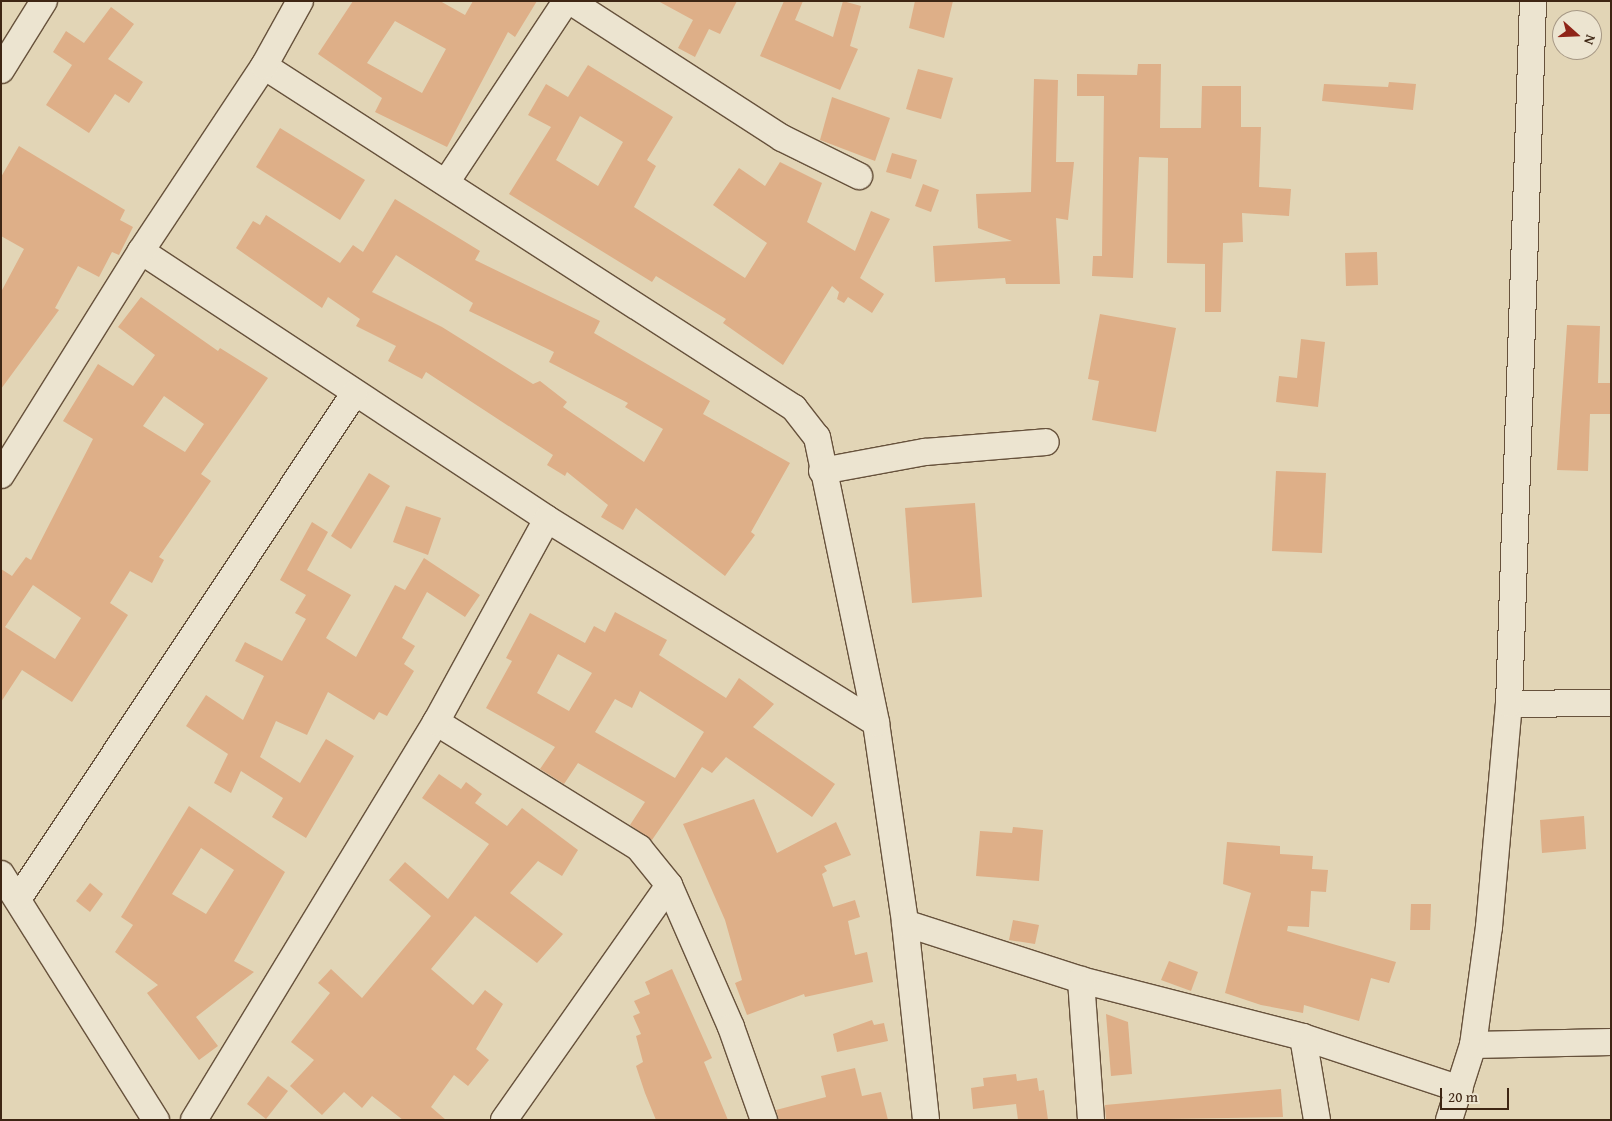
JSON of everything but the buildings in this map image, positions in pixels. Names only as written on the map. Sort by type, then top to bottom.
[{"type":"street","points":[[1,70],[44,1]]},
{"type":"street","points":[[1,475],[141,252],[264,66],[300,1]]},
{"type":"street","points":[[447,181],[566,1]]},
{"type":"street","points":[[570,1],[782,138],[859,176]]},
{"type":"street","points":[[1449,1120],[1473,1045],[1489,927],[1509,704],[1533,1]]},
{"type":"street","points":[[264,66],[447,181],[794,408],[817,437],[822,471],[876,723],[905,922],[926,1120]]},
{"type":"street","points":[[141,252],[354,394],[547,519],[876,723]]},
{"type":"street","points":[[18,900],[354,394]]},
{"type":"street","points":[[822,471],[924,452],[1046,442]]},
{"type":"street","points":[[194,1120],[436,722],[547,519]]},
{"type":"street","points":[[1509,704],[1611,703]]},
{"type":"street","points":[[436,722],[639,848],[669,885],[731,1027],[764,1120]]},
{"type":"street","points":[[1,874],[156,1120]]},
{"type":"street","points":[[504,1120],[669,885]]},
{"type":"street","points":[[905,922],[1081,980],[1303,1037],[1460,1089]]},
{"type":"street","points":[[1081,980],[1091,1120]]},
{"type":"street","points":[[1303,1037],[1317,1120]]},
{"type":"street","points":[[1473,1045],[1611,1042]]}]
